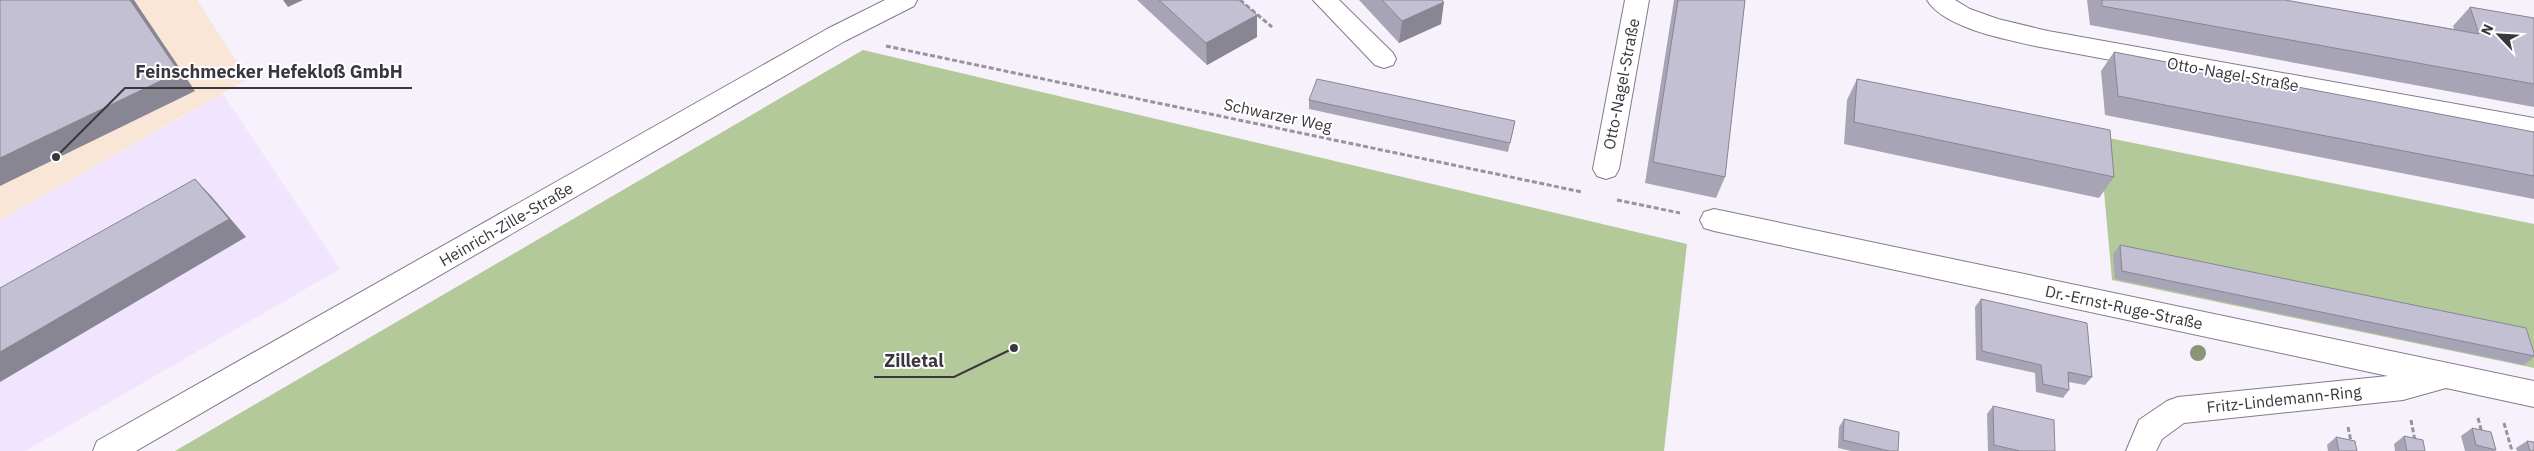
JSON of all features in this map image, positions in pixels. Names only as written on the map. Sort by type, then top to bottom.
[{"type":"street","name":"Heinrich-Zille-Straße","points":[[108,451],[836,35],[905,0]]},
{"type":"street","points":[[1325,0],[1384,59]]},
{"type":"street","name":"Otto-Nagel-Straße","points":[[1606,169],[1637,0]]},
{"type":"street","name":"Otto-Nagel-Straße","points":[[1939,0],[1948,10],[2006,30],[2048,40],[2534,128]]},
{"type":"street","name":"Dr.-Ernst-Ruge-Straße","points":[[1714,220],[2534,394]]},
{"type":"street","name":"Fritz-Lindemann-Ring","points":[[2141,451],[2150,430],[2178,410],[2403,387],[2447,376]]},
{"type":"path","points":[[1240,0],[1272,27]]},
{"type":"path","name":"Schwarzer Weg","points":[[836,35],[1587,193]]},
{"type":"path","points":[[1617,200],[1714,220]]},
{"type":"shaded area","points":[[14,0],[197,0],[248,79],[0,220],[0,6]]},
{"type":"shaded area","points":[[223,94],[340,269],[25,451],[0,451],[0,220]]},
{"type":"green space","points":[[863,50],[1687,244],[1664,451],[175,451]]},
{"type":"green space","points":[[2099,136],[2534,224],[2534,368],[2112,280]]},
{"type":"building","points":[[0,0],[130,0],[179,72],[0,158]]},
{"type":"building","points":[[1159,0],[1239,0],[1257,15],[1206,43]]},
{"type":"building","points":[[1382,0],[1442,0],[1444,2],[1402,21]]},
{"type":"building","points":[[1678,0],[1745,0],[1725,177],[1653,162]]},
{"type":"building","points":[[2102,0],[2285,0],[2479,34],[2470,7],[2534,18],[2534,84],[2102,6]]},
{"type":"building","points":[[2114,52],[2534,132],[2534,176],[2118,96]]},
{"type":"building","points":[[1317,79],[1515,121],[1510,143],[1309,100]]},
{"type":"building","points":[[1857,79],[2110,130],[2114,177],[1854,122]]},
{"type":"building","points":[[195,179],[229,219],[0,352],[0,288]]},
{"type":"building","points":[[2120,245],[2526,328],[2534,356],[2122,271]]},
{"type":"building","points":[[1981,299],[2087,323],[2092,377],[2068,372],[2069,390],[2043,384],[2041,365],[1982,351]]},
{"type":"building","points":[[1993,406],[2054,420],[2055,451],[2020,451],[1994,445]]},
{"type":"building","points":[[1844,419],[1899,432],[1898,451],[1889,451],[1843,440]]},
{"type":"building","points":[[2472,428],[2491,432],[2496,450],[2476,445]]},
{"type":"building","points":[[2404,436],[2423,440],[2425,451],[2407,451]]},
{"type":"building","points":[[2336,437],[2355,441],[2357,451],[2339,451]]},
{"type":"building","points":[[2527,441],[2534,442],[2534,451],[2530,451]]},
{"type":"place","name":"Feinschmecker Hefekloß GmbH","points":[[56,157]]},
{"type":"place","name":"Zilletal","points":[[1014,348]]}]
